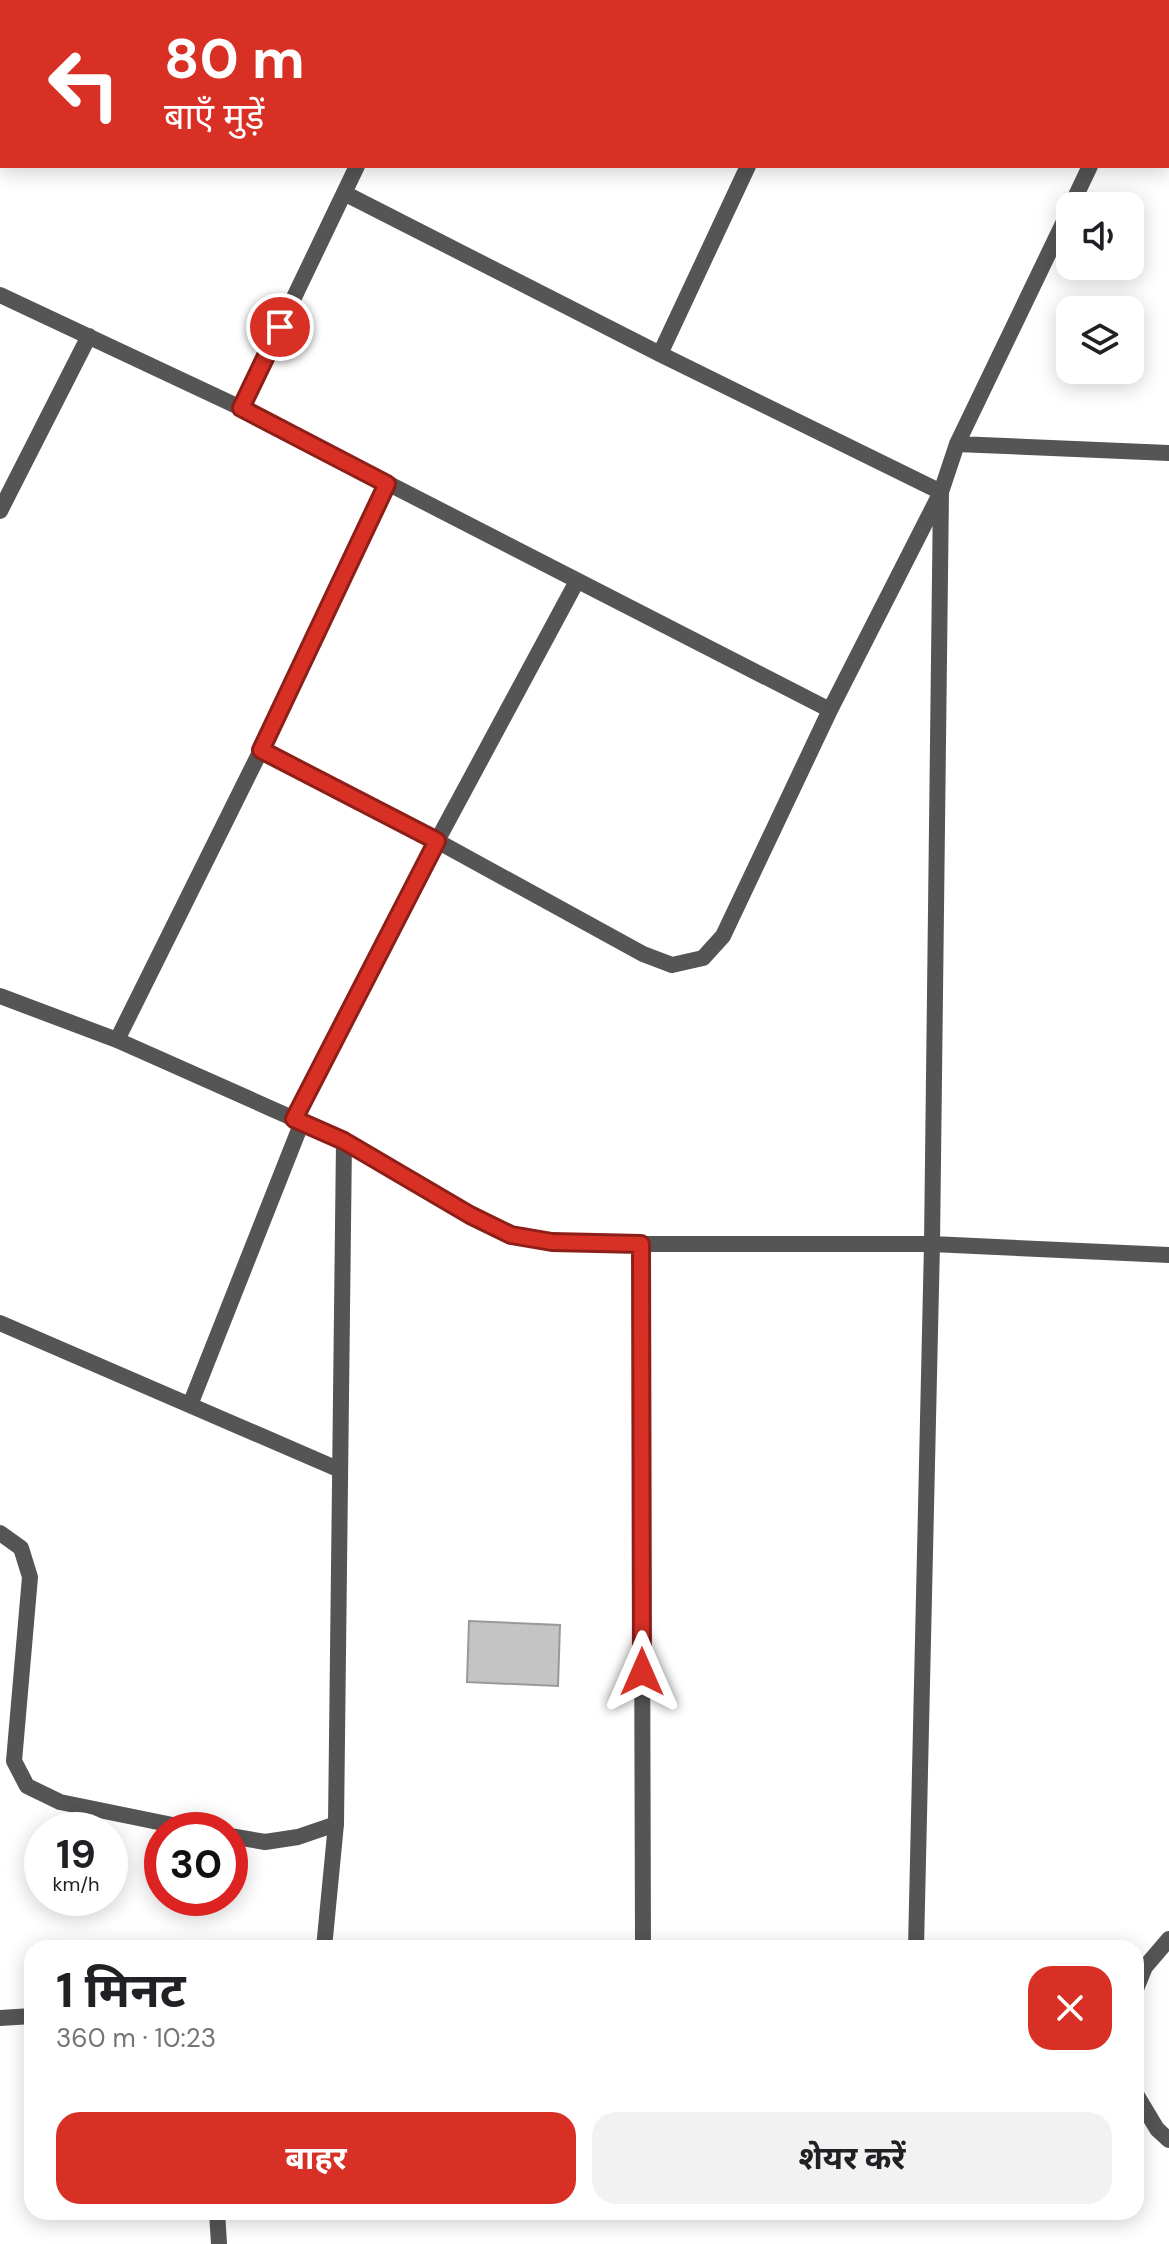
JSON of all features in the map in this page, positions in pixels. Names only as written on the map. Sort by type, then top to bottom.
[{"type":"street","points":[[241,408],[356,168]]},
{"type":"street","points":[[660,354],[747,168]]},
{"type":"street","points":[[1078,192],[1089,168]]},
{"type":"street","points":[[344,193],[660,354],[941,492]]},
{"type":"street","points":[[261,750],[437,841],[643,954],[672,965],[703,958],[723,936],[830,710],[941,492],[957,444],[1056,238]]},
{"type":"street","points":[[0,295],[241,408],[830,710]]},
{"type":"street","points":[[0,511],[89,336]]},
{"type":"street","points":[[957,444],[1169,453]]},
{"type":"street","points":[[117,1040],[261,750],[387,484]]},
{"type":"street","points":[[916,1940],[932,1244],[941,492]]},
{"type":"street","points":[[190,1405],[298,1120],[437,841],[577,581]]},
{"type":"street","points":[[0,996],[117,1040],[344,1141],[470,1215],[511,1235],[552,1242],[932,1244],[1169,1255]]},
{"type":"street","points":[[325,1940],[336,1824],[344,1141]]},
{"type":"street","points":[[641,1244],[643,1940]]},
{"type":"street","points":[[0,1323],[340,1470]]},
{"type":"street","points":[[0,1533],[21,1548],[30,1577],[14,1761],[27,1786],[60,1802],[144,1819]]},
{"type":"street","points":[[248,1839],[265,1842],[298,1837],[336,1824]]},
{"type":"street","points":[[1144,1969],[1169,1939]]},
{"type":"street","points":[[0,2018],[24,2016]]},
{"type":"street","points":[[1144,2107],[1157,2129],[1169,2140]]},
{"type":"street","points":[[218,2220],[219,2244]]},
{"type":"building","points":[[469,1621],[560,1625],[558,1686],[467,1682]]},
{"type":"route","points":[[280,327],[241,408],[387,484],[261,750],[437,841],[294,1119],[344,1141],[470,1215],[511,1235],[552,1242],[641,1244],[642,1672]]}]
